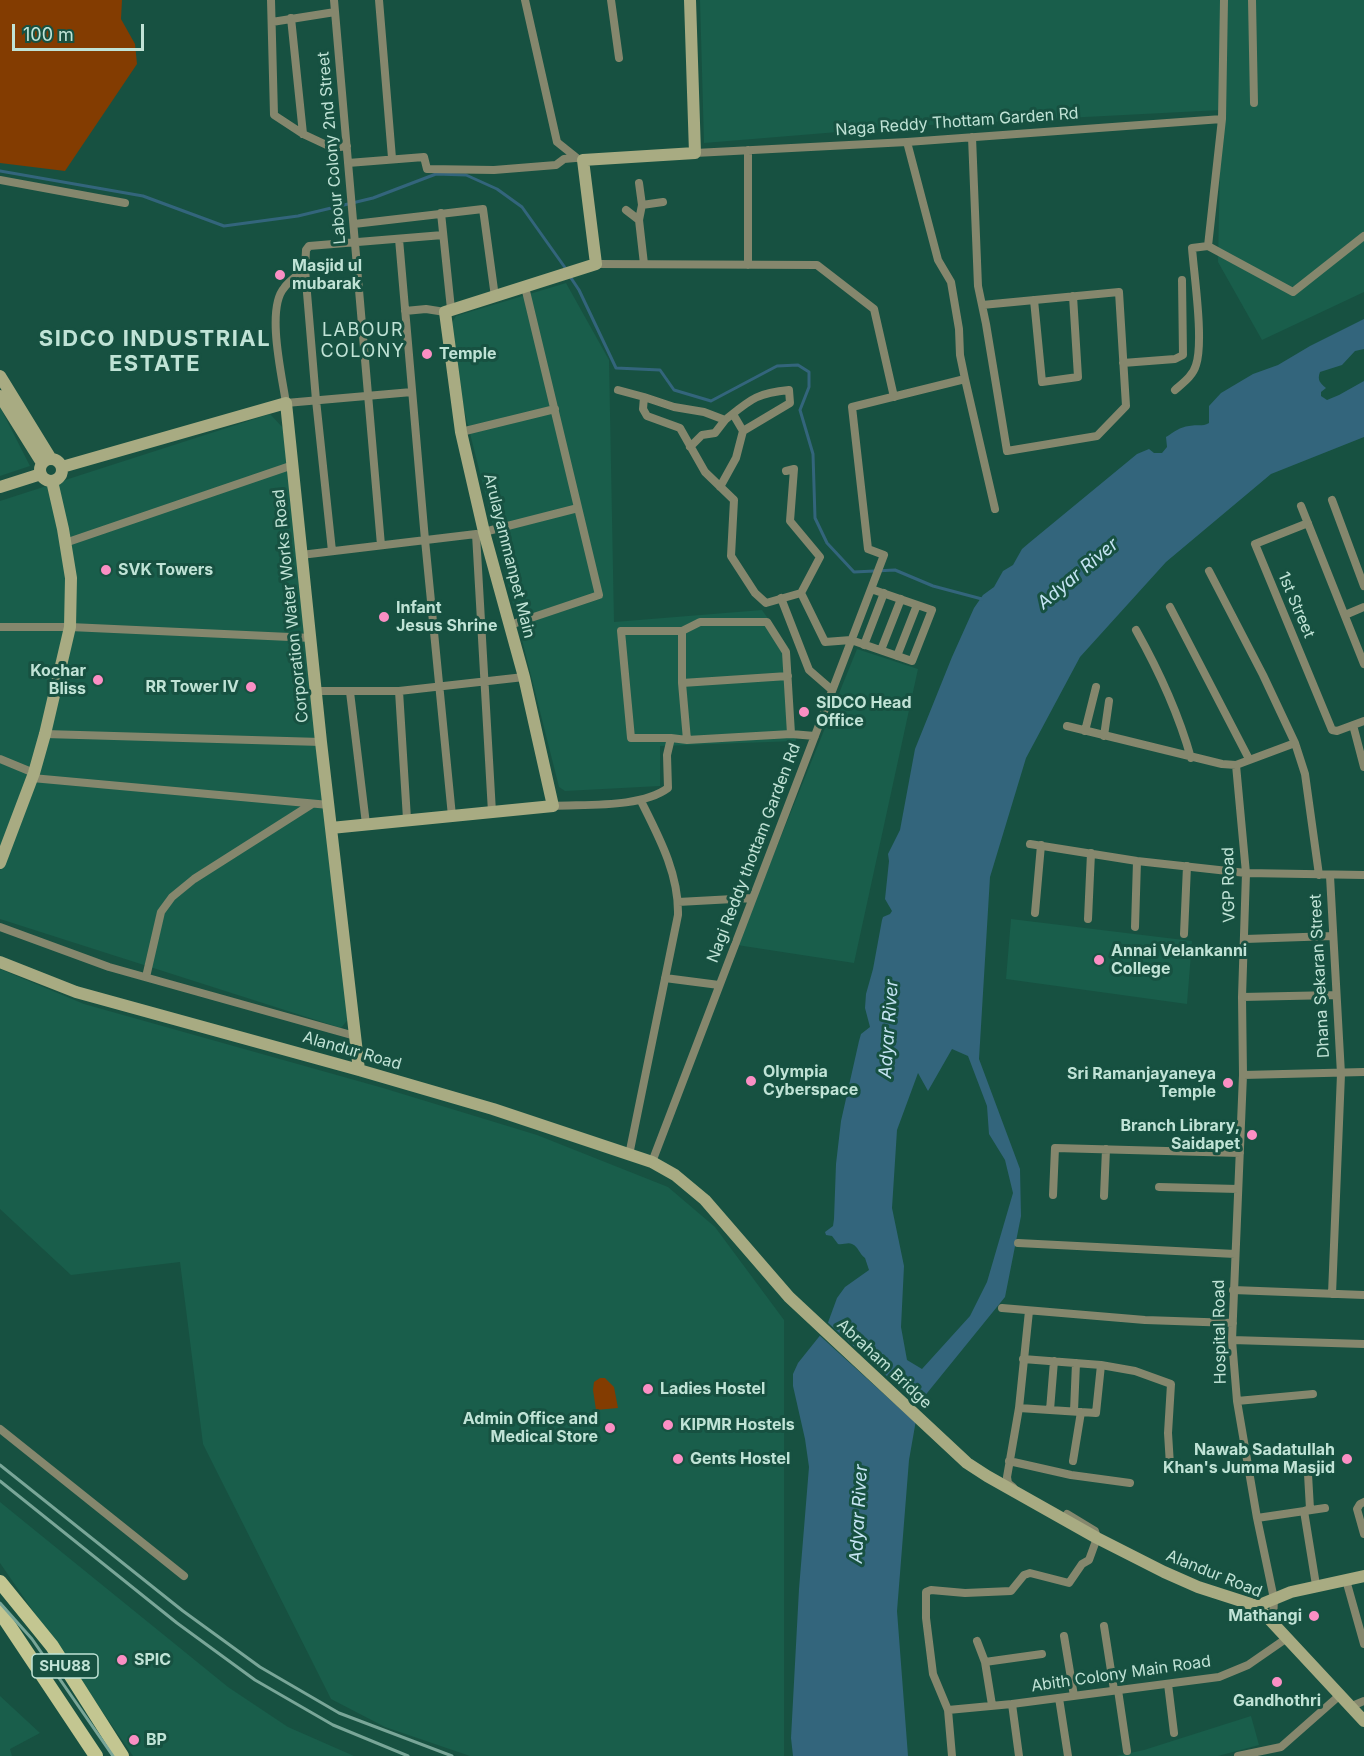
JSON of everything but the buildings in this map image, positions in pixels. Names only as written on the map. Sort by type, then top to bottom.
[{"type":"main road","name":"SHU88","points":[[0,1582],[52,1646],[122,1756]]},
{"type":"main road","name":"SHU88","points":[[0,1612],[96,1756]]},
{"type":"street","points":[[271,0],[274,115],[303,134],[333,148],[347,146]]},
{"type":"street","name":"Labour Colony 2nd Street","points":[[334,0],[381,545]]},
{"type":"street","points":[[379,0],[392,158]]},
{"type":"street","points":[[525,0],[557,142],[579,159],[596,264]]},
{"type":"street","points":[[611,0],[619,58]]},
{"type":"street","points":[[348,163],[424,157],[427,170],[494,170],[556,165],[564,159],[695,153],[690,0]]},
{"type":"street","points":[[1208,246],[1222,119],[1224,0]]},
{"type":"street","points":[[1252,0],[1254,103]]},
{"type":"street","points":[[272,22],[335,12]]},
{"type":"street","points":[[291,18],[303,134]]},
{"type":"street","name":"Naga Reddy Thottam Garden Rd","points":[[695,153],[908,142],[1222,119]]},
{"type":"street","points":[[972,137],[978,286],[1007,451],[1097,436],[1125,406],[1119,292],[982,305]]},
{"type":"street","points":[[908,142],[938,260],[951,282],[959,329],[960,355],[995,510]]},
{"type":"street","points":[[748,150],[748,265]]},
{"type":"street","points":[[0,180],[125,203]]},
{"type":"street","points":[[639,183],[642,205],[639,220],[644,264]]},
{"type":"street","points":[[642,205],[663,202]]},
{"type":"street","points":[[354,224],[483,208],[495,297]]},
{"type":"street","points":[[626,210],[639,220]]},
{"type":"street","points":[[441,213],[448,310]]},
{"type":"street","points":[[332,551],[316,400],[305,269],[306,250],[309,246],[443,235]]},
{"type":"street","points":[[1175,390],[1190,377],[1197,365],[1198,333],[1192,248],[1208,246],[1293,292],[1364,236]]},
{"type":"street","points":[[399,239],[452,816]]},
{"type":"street","points":[[405,311],[448,310],[596,264],[817,265],[874,309],[894,397],[965,380]]},
{"type":"street","points":[[286,403],[275,330],[277,308],[282,289],[305,269]]},
{"type":"street","points":[[1123,363],[1175,359],[1184,355],[1182,280]]},
{"type":"street","points":[[510,625],[599,595],[525,287]]},
{"type":"street","points":[[1034,300],[1042,381],[1078,376],[1073,296]]},
{"type":"street","name":"Arulayammanpet Main","points":[[448,310],[461,432],[480,533],[524,676],[553,806]]},
{"type":"street","points":[[0,376],[45,465],[45,479],[52,481],[60,476],[62,467],[58,461],[45,465],[0,487]]},
{"type":"street","points":[[618,390],[674,407],[704,412],[725,420]]},
{"type":"street","points":[[690,447],[702,435],[715,433],[725,420],[748,401],[766,392],[789,390],[790,403],[743,431],[736,458],[720,487]]},
{"type":"street","points":[[62,467],[286,403],[412,392]]},
{"type":"street","points":[[0,396],[45,465]]},
{"type":"street","points":[[644,397],[643,409],[647,416],[680,428],[705,472],[734,500],[731,556],[754,593],[765,603],[801,593],[820,557],[790,521],[794,469],[786,471]]},
{"type":"street","name":"Nagi Reddy thottam Garden Rd","points":[[652,1162],[884,555],[868,549],[852,407],[894,397]]},
{"type":"street","name":"Corporation Water Works Road","points":[[286,403],[321,742],[360,1070]]},
{"type":"street","points":[[461,432],[555,409]]},
{"type":"street","points":[[733,414],[743,431]]},
{"type":"street","points":[[65,543],[293,465]]},
{"type":"street","points":[[0,863],[33,776],[70,627],[70,578],[52,481]]},
{"type":"street","points":[[1332,500],[1364,586]]},
{"type":"street","points":[[1300,506],[1364,664]]},
{"type":"street","points":[[301,555],[480,533],[578,508]]},
{"type":"street","points":[[1244,549],[1308,523]]},
{"type":"street","points":[[480,533],[492,812]]},
{"type":"street","name":"1st Street","points":[[1255,544],[1332,730],[1353,725]]},
{"type":"street","points":[[1209,571],[1295,743],[1305,774],[1319,875]]},
{"type":"street","points":[[801,593],[825,642],[851,640],[912,661],[932,610],[871,589]]},
{"type":"street","points":[[864,645],[884,593]]},
{"type":"street","points":[[781,598],[809,670],[832,690]]},
{"type":"street","points":[[881,650],[901,599]]},
{"type":"street","points":[[897,656],[917,605]]},
{"type":"street","points":[[1170,607],[1249,759]]},
{"type":"street","points":[[1345,615],[1364,607]]},
{"type":"street","points":[[791,734],[786,651],[767,622],[700,622],[682,631],[621,631],[631,738],[687,740],[791,734],[814,736]]},
{"type":"street","points":[[0,627],[70,627],[312,638]]},
{"type":"street","points":[[1136,630],[1158,669],[1191,758]]},
{"type":"street","points":[[682,631],[682,683],[687,740]]},
{"type":"street","points":[[317,691],[399,691],[524,676]]},
{"type":"street","points":[[682,683],[788,676]]},
{"type":"street","points":[[1084,731],[1096,687]]},
{"type":"street","points":[[399,691],[407,819]]},
{"type":"street","points":[[350,692],[366,824]]},
{"type":"street","points":[[1104,736],[1109,701]]},
{"type":"street","points":[[1364,722],[1353,725],[1364,767]]},
{"type":"street","points":[[1067,726],[1222,764],[1236,765],[1295,743]]},
{"type":"street","points":[[45,734],[321,742]]},
{"type":"street","points":[[331,828],[553,806],[641,801],[658,795],[668,788],[667,755],[671,738]]},
{"type":"street","points":[[0,759],[33,776],[329,805]]},
{"type":"street","name":"VGP Road","points":[[1236,765],[1246,873],[1242,997],[1243,1076]]},
{"type":"street","points":[[629,1155],[678,915],[678,902],[667,854],[641,801]]},
{"type":"street","points":[[146,977],[161,912],[172,897],[194,879],[312,804]]},
{"type":"street","points":[[1030,844],[1137,861],[1246,873],[1364,875]]},
{"type":"street","points":[[1035,913],[1041,846]]},
{"type":"street","points":[[1088,919],[1091,853]]},
{"type":"street","points":[[1135,927],[1137,861]]},
{"type":"street","points":[[1184,934],[1187,866]]},
{"type":"street","name":"Dhana Sekaran Street","points":[[1330,876],[1341,1074],[1332,1293]]},
{"type":"street","points":[[678,902],[752,898]]},
{"type":"street","points":[[0,927],[109,967],[356,1036]]},
{"type":"street","points":[[1245,939],[1333,936]]},
{"type":"street","name":"Alandur Road","points":[[0,962],[76,992],[493,1109],[652,1162],[690,1186]]},
{"type":"street","points":[[665,978],[719,985]]},
{"type":"street","points":[[1242,997],[1336,995]]},
{"type":"street","points":[[1243,1076],[1364,1072]]},
{"type":"street","name":"Hospital Road","points":[[1243,1076],[1232,1340],[1237,1401],[1257,1518],[1274,1599],[1273,1621]]},
{"type":"street","points":[[1053,1195],[1055,1148],[1240,1153]]},
{"type":"street","points":[[1104,1196],[1106,1149]]},
{"type":"street","name":"Abraham Bridge","points":[[690,1186],[721,1216],[789,1297],[959,1456],[987,1476],[1085,1531]]},
{"type":"street","points":[[1159,1187],[1238,1189]]},
{"type":"street","points":[[1018,1243],[1235,1254]]},
{"type":"street","points":[[1233,1290],[1364,1295]]},
{"type":"street","points":[[1002,1308],[1165,1321],[1233,1323]]},
{"type":"street","points":[[951,1756],[948,1710],[933,1674],[926,1618],[926,1592],[931,1590],[965,1593],[1011,1591],[1024,1575],[1030,1573],[1069,1583],[1082,1564],[1089,1560],[1097,1538],[1095,1531],[1088,1526],[1008,1483],[1007,1477],[1019,1408],[1029,1311]]},
{"type":"street","points":[[1232,1340],[1364,1344]]},
{"type":"street","points":[[1023,1359],[1101,1365],[1135,1371],[1171,1384],[1168,1432],[1170,1464]]},
{"type":"street","points":[[1050,1410],[1054,1361]]},
{"type":"street","points":[[1073,1461],[1077,1412],[1076,1363]]},
{"type":"street","points":[[1019,1408],[1096,1413],[1101,1365]]},
{"type":"street","points":[[1237,1401],[1313,1394]]},
{"type":"street","points":[[0,1429],[184,1576]]},
{"type":"street","points":[[1010,1461],[1071,1475],[1131,1483]]},
{"type":"street","points":[[1304,1511],[1310,1509],[1308,1474]]},
{"type":"street","points":[[1364,1502],[1357,1509],[1364,1534]]},
{"type":"street","points":[[1257,1518],[1324,1508]]},
{"type":"street","points":[[1304,1511],[1316,1585]]},
{"type":"street","name":"Alandur Road","points":[[1085,1531],[1198,1587],[1257,1606],[1364,1721]]},
{"type":"street","points":[[1257,1606],[1316,1585],[1364,1576]]},
{"type":"street","points":[[1346,1580],[1364,1644]]},
{"type":"street","points":[[1104,1626],[1126,1751]]},
{"type":"street","points":[[1064,1636],[1074,1696]]},
{"type":"street","name":"Abith Colony Main Road","points":[[948,1710],[1219,1677],[1235,1672],[1287,1638]]},
{"type":"street","points":[[977,1641],[985,1662],[992,1705]]},
{"type":"street","points":[[985,1662],[1042,1654]]},
{"type":"street","points":[[1168,1684],[1174,1733]]},
{"type":"street","points":[[1238,1756],[1281,1747],[1340,1695]]},
{"type":"street","points":[[1059,1698],[1068,1756]]},
{"type":"street","points":[[1352,1706],[1364,1701]]},
{"type":"street","points":[[1012,1704],[1019,1756]]},
{"type":"shaded area","points":[[0,0],[122,0],[121,19],[135,44],[137,64],[65,171],[0,163]]},
{"type":"shaded area","points":[[700,0],[1364,0],[1364,292],[1262,340],[1218,262],[1221,110],[911,126],[704,143]]},
{"type":"shaded area","points":[[566,283],[609,360],[614,622],[762,610],[788,647],[796,741],[660,746],[660,786],[565,791],[559,787],[445,334],[456,316]]},
{"type":"shaded area","points":[[0,407],[30,466],[0,476]]},
{"type":"shaded area","points":[[270,414],[285,430],[350,1017],[341,1028],[0,919],[0,501]]},
{"type":"shaded area","points":[[857,649],[918,669],[854,963],[737,945]]},
{"type":"shaded area","name":"Annai Velankanni College","points":[[1011,919],[1192,941],[1187,1004],[1006,979]]},
{"type":"shaded area","points":[[0,969],[84,1004],[383,1088],[537,1135],[668,1187],[715,1227],[784,1320],[784,1756],[470,1756],[385,1727],[331,1699],[203,1444],[180,1262],[71,1275],[0,1209]]},
{"type":"shaded area","points":[[605,1378],[614,1387],[618,1408],[596,1410],[594,1382]]},
{"type":"shaded area","points":[[0,1502],[228,1687],[288,1727],[354,1756],[133,1756],[0,1563]]},
{"type":"shaded area","points":[[0,1696],[40,1733],[10,1749],[12,1756],[0,1756]]},
{"type":"shaded area","points":[[1251,1716],[1259,1745],[1218,1756],[1116,1756],[1144,1750]]},
{"type":"water","name":"Adyar River","points":[[1364,319],[1364,349],[1355,351],[1342,365],[1320,372],[1319,379],[1326,388],[1321,392],[1321,396],[1327,400],[1364,381],[1364,437],[1271,474],[1166,562],[1080,657],[1026,758],[990,877],[979,1059],[1020,1169],[1021,1216],[1005,1297],[919,1403],[909,1460],[897,1611],[908,1756],[793,1756],[791,1738],[799,1589],[809,1467],[793,1386],[793,1374],[798,1363],[826,1328],[837,1298],[845,1287],[869,1270],[865,1258],[854,1245],[838,1244],[832,1236],[826,1235],[825,1232],[833,1226],[841,1121],[861,1034],[870,1027],[865,1008],[866,994],[882,920],[892,911],[885,899],[888,854],[900,830],[915,749],[974,608],[983,595],[994,587],[1003,571],[1013,565],[1022,549],[1137,454],[1149,449],[1154,453],[1162,453],[1167,447],[1166,437],[1172,433],[1192,425],[1209,423],[1209,406],[1221,393],[1253,374],[1278,365]],"holes":[[[952,1049],[968,1056],[987,1106],[989,1134],[1005,1160],[1013,1193],[987,1282],[970,1316],[922,1369],[907,1360],[901,1327],[904,1266],[892,1208],[897,1130],[918,1073],[928,1091]]]},
{"type":"pier","points":[[825,1320],[921,1407],[918,1425],[818,1334]]},
{"type":"waterway","points":[[0,171],[143,196],[224,226],[298,216],[373,198],[436,174],[466,175],[497,189],[522,207],[566,269]]},
{"type":"waterway","points":[[569,275],[579,290],[616,368],[660,370],[674,390],[711,401],[777,366],[798,365],[809,372],[809,387],[800,410],[813,454],[815,518],[827,543],[854,572],[895,570],[933,586],[982,599]]},
{"type":"railway","points":[[0,1465],[183,1611],[260,1667],[339,1713],[452,1756]]},
{"type":"railway","points":[[0,1481],[177,1623],[255,1680],[333,1725],[408,1756]]},
{"type":"railway","points":[[0,1603],[32,1639],[113,1756]]},
{"type":"place","name":"Masjid ul mubarak","points":[[280,275]]},
{"type":"place","name":"Temple","points":[[427,354]]},
{"type":"place","name":"SVK Towers","points":[[106,570]]},
{"type":"place","name":"Infant Jesus Shrine","points":[[384,617]]},
{"type":"place","name":"Kochar Bliss","points":[[98,680]]},
{"type":"place","name":"RR Tower IV","points":[[251,687]]},
{"type":"place","name":"SIDCO Head Office","points":[[804,712]]},
{"type":"place","name":"Annai Velankanni College","points":[[1099,960]]},
{"type":"place","name":"Olympia Cyberspace","points":[[751,1081]]},
{"type":"place","name":"Sri Ramanjayaneya Temple","points":[[1228,1083]]},
{"type":"place","name":"Branch Library, Saidapet","points":[[1252,1135]]},
{"type":"place","name":"Ladies Hostel","points":[[648,1389]]},
{"type":"place","name":"KIPMR Hostels","points":[[668,1425]]},
{"type":"place","name":"Admin Office and Medical Store","points":[[610,1428]]},
{"type":"place","name":"Gents Hostel","points":[[678,1459]]},
{"type":"place","name":"Nawab Sadatullah Khan's Jumma Masjid","points":[[1347,1459]]},
{"type":"place","name":"Mathangi","points":[[1314,1616]]},
{"type":"place","name":"SPIC","points":[[122,1660]]},
{"type":"place","name":"Gandhothri","points":[[1277,1682]]},
{"type":"place","name":"BP","points":[[134,1740]]},
{"type":"district","name":"LABOUR COLONY","points":[[363,341]]},
{"type":"district","name":"SIDCO INDUSTRIAL ESTATE","points":[[155,352]]}]
